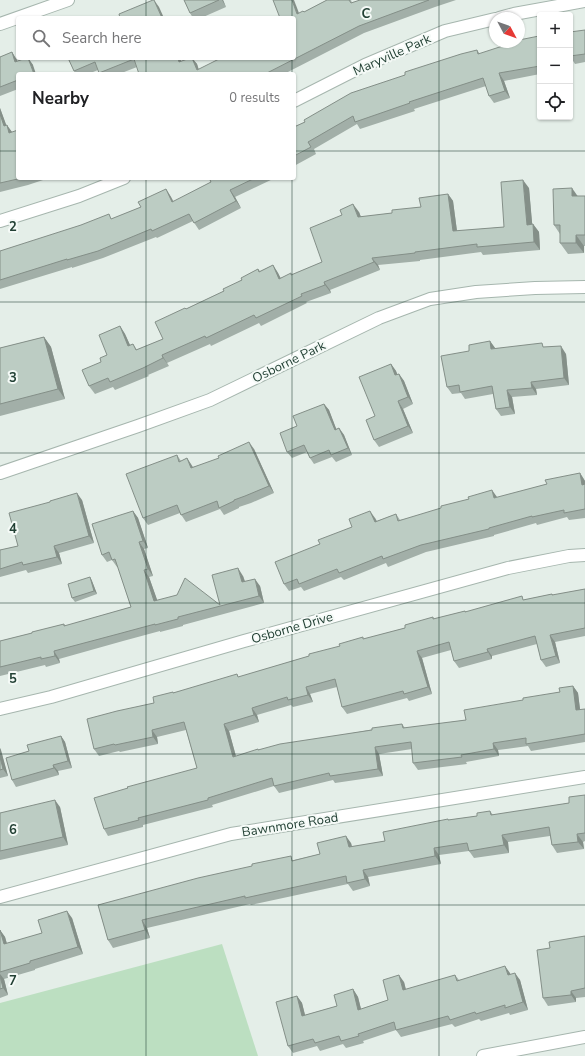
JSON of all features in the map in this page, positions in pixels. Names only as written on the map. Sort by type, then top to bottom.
[{"type":"street","points":[[23,16],[68,0]]},
{"type":"street","points":[[525,12],[585,1]]},
{"type":"street","points":[[0,24],[16,18]]},
{"type":"street","name":"Maryville Park","points":[[296,100],[365,66],[445,32],[489,21]]},
{"type":"street","points":[[0,221],[78,196],[119,180]]},
{"type":"street","name":"Osborne Park","points":[[0,473],[210,400],[378,318],[430,299],[476,292],[535,288],[585,287]]},
{"type":"street","name":"Osborne Drive","points":[[0,709],[51,697],[244,641],[508,568],[569,556],[585,555]]},
{"type":"street","name":"Bawnmore Road","points":[[0,897],[231,834],[585,777]]},
{"type":"street","points":[[483,1056],[585,1037]]},
{"type":"green space","points":[[222,944],[258,1056],[0,1056],[0,1003]]},
{"type":"building","points":[[154,0],[161,16],[120,16],[119,14]]},
{"type":"building","points":[[184,0],[219,0],[190,13]]},
{"type":"building","points":[[273,0],[292,0],[297,14],[327,0],[349,0],[351,3],[360,0],[429,0],[359,26],[296,58],[296,16],[279,16]]},
{"type":"building","points":[[585,30],[585,54],[573,56],[573,32]]},
{"type":"building","points":[[537,36],[537,67],[499,73],[505,91],[489,96],[483,78],[409,102],[410,103],[355,122],[353,116],[308,142],[311,147],[296,155],[296,126],[351,93],[405,75],[405,72],[461,54],[477,50],[478,54],[496,48],[525,48],[525,39]]},
{"type":"building","points":[[12,52],[15,62],[29,60],[33,72],[16,72],[16,81],[0,87],[0,57]]},
{"type":"building","points":[[69,60],[132,60],[102,72],[99,72],[95,62],[74,71]]},
{"type":"building","points":[[134,60],[178,60],[179,62],[193,60],[197,70],[217,60],[292,60],[269,72],[138,72]]},
{"type":"building","points":[[0,114],[4,126],[7,125],[9,133],[16,131],[16,179],[0,183]]},
{"type":"building","points":[[210,180],[251,180],[230,190],[236,201],[194,223],[189,214],[152,231],[151,229],[98,251],[0,280],[0,251],[81,225],[109,214],[111,219],[141,207],[138,202],[166,189],[172,202],[211,182]]},
{"type":"building","points":[[523,180],[527,225],[533,224],[534,242],[477,247],[477,244],[372,258],[374,262],[324,282],[325,285],[301,294],[302,296],[256,318],[254,315],[206,338],[205,336],[162,355],[163,358],[143,368],[110,382],[108,378],[89,386],[82,370],[101,362],[100,358],[107,355],[99,335],[120,326],[128,346],[133,344],[136,350],[163,339],[155,322],[224,291],[223,289],[242,280],[241,278],[258,269],[259,272],[273,265],[279,279],[322,262],[310,228],[342,215],[340,210],[353,204],[358,217],[392,213],[392,210],[421,207],[419,198],[448,194],[453,231],[504,227],[501,182]]},
{"type":"building","points":[[572,188],[572,196],[585,196],[585,235],[576,235],[576,243],[560,243],[560,225],[554,225],[553,189]]},
{"type":"building","points":[[44,337],[58,389],[0,404],[0,348]]},
{"type":"building","points":[[490,341],[491,349],[542,343],[543,347],[561,346],[564,378],[531,382],[532,388],[507,390],[510,407],[496,409],[492,386],[460,392],[459,385],[447,387],[441,356],[469,351],[469,345]]},
{"type":"building","points":[[391,364],[395,375],[399,374],[408,397],[398,401],[408,426],[374,440],[366,420],[375,416],[359,377]]},
{"type":"building","points":[[324,404],[335,430],[339,428],[348,448],[331,455],[329,450],[310,458],[304,445],[287,452],[280,433],[297,426],[293,416]]},
{"type":"building","points":[[249,442],[269,486],[234,500],[219,508],[217,501],[181,515],[177,505],[143,518],[126,474],[177,455],[179,462],[187,458],[191,468],[219,458],[218,456]]},
{"type":"building","points":[[580,473],[582,485],[585,484],[585,509],[564,513],[564,510],[532,516],[489,529],[421,545],[383,559],[382,556],[339,573],[337,569],[299,584],[297,579],[284,584],[275,562],[320,544],[318,540],[352,527],[349,519],[370,511],[375,522],[396,514],[398,521],[441,508],[441,506],[469,499],[468,497],[492,490],[494,498],[547,484],[545,480]]},
{"type":"building","points":[[77,493],[89,536],[54,546],[57,557],[23,565],[22,562],[0,569],[0,550],[18,546],[9,513]]},
{"type":"building","points":[[133,511],[143,541],[139,542],[148,569],[144,570],[154,601],[177,595],[185,578],[220,605],[212,575],[238,568],[242,582],[255,579],[259,596],[178,617],[178,619],[54,651],[55,656],[41,659],[41,657],[0,667],[0,641],[64,624],[64,626],[131,607],[115,559],[112,560],[109,552],[102,555],[92,524]]},
{"type":"building","points":[[90,577],[94,591],[72,598],[68,584]]},
{"type":"building","points":[[585,589],[585,628],[550,635],[556,656],[541,660],[535,636],[487,649],[488,652],[454,661],[449,642],[417,651],[428,687],[404,694],[403,691],[342,707],[335,679],[306,687],[308,695],[288,700],[287,697],[252,708],[254,715],[224,724],[233,757],[280,744],[372,730],[372,728],[402,724],[403,728],[466,720],[464,710],[560,692],[559,688],[573,686],[576,710],[585,709],[585,734],[526,744],[526,738],[493,743],[494,749],[461,755],[462,757],[413,763],[411,742],[375,747],[378,769],[330,776],[329,773],[274,786],[272,778],[208,798],[208,800],[138,818],[139,820],[104,829],[94,798],[128,788],[127,787],[197,768],[184,722],[152,730],[153,737],[94,749],[87,719],[154,703],[153,697],[173,693],[237,674],[238,677],[309,656],[309,654],[340,646],[339,644],[405,628],[405,625],[433,617],[433,619],[465,612],[522,596],[523,600]]},
{"type":"building","points":[[61,736],[68,761],[53,765],[54,768],[12,780],[6,758],[29,751],[27,745]]},
{"type":"building","points":[[0,757],[3,769],[0,770]]},
{"type":"building","points":[[585,795],[585,833],[577,834],[578,842],[552,845],[549,827],[502,835],[504,845],[469,851],[467,843],[434,848],[435,856],[363,870],[365,879],[347,883],[346,876],[245,898],[245,896],[142,920],[145,930],[108,940],[98,905],[198,878],[252,866],[252,864],[291,856],[292,861],[320,854],[317,843],[346,836],[349,847],[385,841],[383,832],[448,819],[477,816],[477,813],[490,811],[491,815],[569,803],[569,797]]},
{"type":"building","points":[[55,800],[63,837],[0,851],[0,813]]},
{"type":"building","points":[[67,911],[78,947],[30,961],[30,963],[0,972],[0,930],[4,944],[42,933],[38,920]]},
{"type":"building","points":[[585,936],[585,988],[571,991],[571,995],[543,998],[537,950],[550,948],[549,942]]},
{"type":"building","points":[[505,966],[508,975],[515,973],[523,1002],[505,1008],[505,1005],[476,1014],[475,1012],[450,1020],[448,1016],[396,1030],[394,1022],[358,1034],[359,1036],[341,1041],[339,1036],[315,1043],[313,1039],[288,1046],[276,1002],[297,996],[302,1016],[337,1006],[334,995],[353,989],[358,1010],[388,1000],[383,980],[399,975],[403,990],[455,975],[457,981]]},
{"type":"building","points":[[0,976],[3,988],[0,989]]}]
